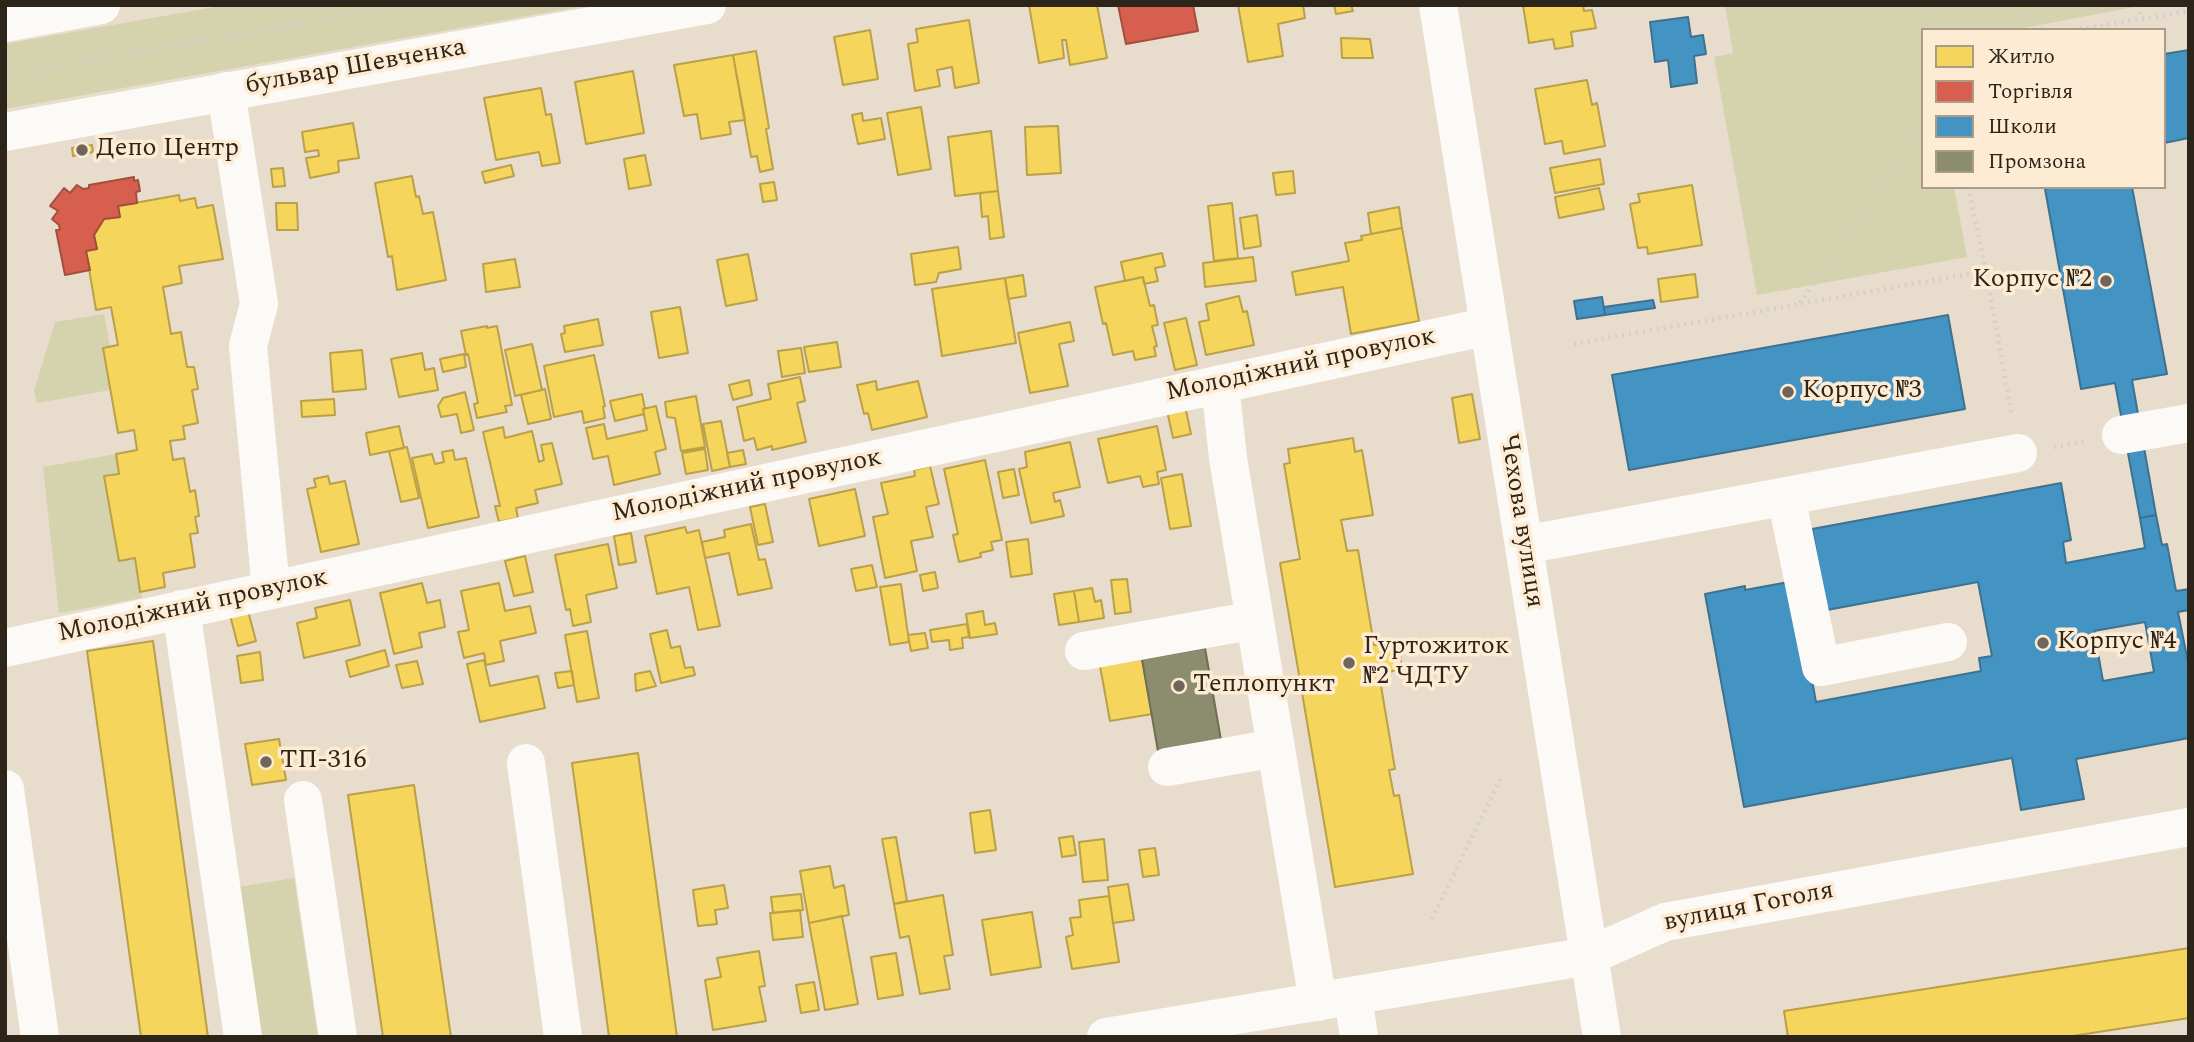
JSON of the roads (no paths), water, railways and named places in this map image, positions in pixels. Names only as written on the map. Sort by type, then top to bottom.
[{"type":"street","points":[[5,23],[101,5]]},
{"type":"street","name":"бульвар Шевченка","points":[[5,132],[707,5]]},
{"type":"street","name":"Чехова вулиця","points":[[1438,5],[1602,1037]]},
{"type":"street","points":[[226,91],[259,304],[248,346],[271,590]]},
{"type":"street","name":"Молодіжний провулок","points":[[5,648],[1489,326]]},
{"type":"street","points":[[1220,384],[1228,458],[1276,748],[1336,999],[1359,1037]]},
{"type":"street","points":[[2121,435],[2189,423]]},
{"type":"street","points":[[1524,545],[2018,453]]},
{"type":"street","points":[[1786,496],[1821,667],[1948,642]]},
{"type":"street","points":[[181,609],[243,1037]]},
{"type":"street","points":[[1084,651],[1255,620]]},
{"type":"street","points":[[1167,767],[1276,748]]},
{"type":"street","points":[[526,763],[563,1037]]},
{"type":"street","points":[[5,789],[40,1037]]},
{"type":"street","points":[[303,800],[338,1037]]},
{"type":"street","name":"вулиця Гоголя","points":[[1106,1037],[1254,1025],[1336,999],[1589,956],[1665,922],[2189,827]]},
{"type":"place","name":"Депо Центр","points":[[82,150]]},
{"type":"place","name":"Корпус №2","points":[[2106,281]]},
{"type":"place","name":"Корпус №3","points":[[1788,392]]},
{"type":"place","name":"Корпус №4","points":[[2043,643]]},
{"type":"place","name":"Гуртожиток №2 ЧДТУ","points":[[1349,663]]},
{"type":"place","name":"Теплопункт","points":[[1179,686]]},
{"type":"place","name":"ТП-316","points":[[266,762]]}]
